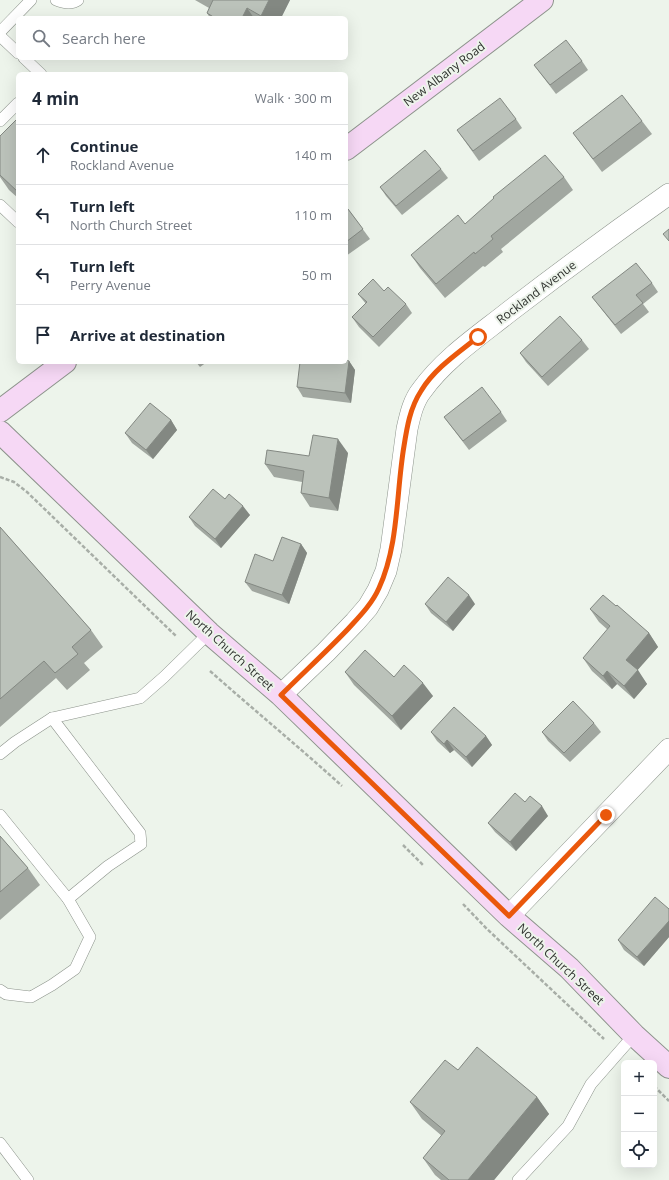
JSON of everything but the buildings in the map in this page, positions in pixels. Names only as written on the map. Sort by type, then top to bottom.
[{"type":"main road","name":"New Albany Road","points":[[348,147],[542,0]]},
{"type":"main road","points":[[0,411],[62,364]]},
{"type":"main road","name":"North Church Street","points":[[0,432],[209,633],[281,695],[509,916],[569,968],[634,1035],[669,1067]]},
{"type":"street","name":"Rockland Avenue","points":[[281,695],[355,622],[368,607],[378,590],[386,571],[392,549],[407,429],[411,410],[421,391],[435,373],[456,354],[547,283],[669,194]]},
{"type":"street","points":[[509,916],[669,749]]},
{"type":"lane","points":[[0,32],[31,0]]},
{"type":"lane","points":[[56,0],[64,3],[75,2],[78,0]]},
{"type":"lane","points":[[0,36],[16,51]]},
{"type":"lane","points":[[26,60],[39,72]]},
{"type":"lane","points":[[0,121],[16,105]]},
{"type":"lane","points":[[0,205],[16,220]]},
{"type":"lane","points":[[0,754],[15,742],[52,718],[140,698],[209,633]]},
{"type":"lane","points":[[52,718],[140,833],[141,844],[108,866],[68,899]]},
{"type":"lane","points":[[0,815],[68,899],[90,937],[75,968],[52,985],[31,997],[6,994],[0,990]]},
{"type":"lane","points":[[518,1180],[568,1126],[591,1084],[634,1035]]},
{"type":"lane","points":[[0,1143],[28,1180]]},
{"type":"path","points":[[0,477],[14,482],[27,492],[177,637]]},
{"type":"path","points":[[210,670],[345,789]]},
{"type":"path","points":[[402,845],[429,871]]},
{"type":"path","points":[[460,900],[487,929],[604,1039]]},
{"type":"path","points":[[657,1089],[669,1101]]},
{"type":"route","points":[[478,337],[435,373],[421,391],[411,410],[403,453],[392,549],[386,571],[378,590],[368,607],[355,622],[281,695],[509,916],[606,815]]}]
